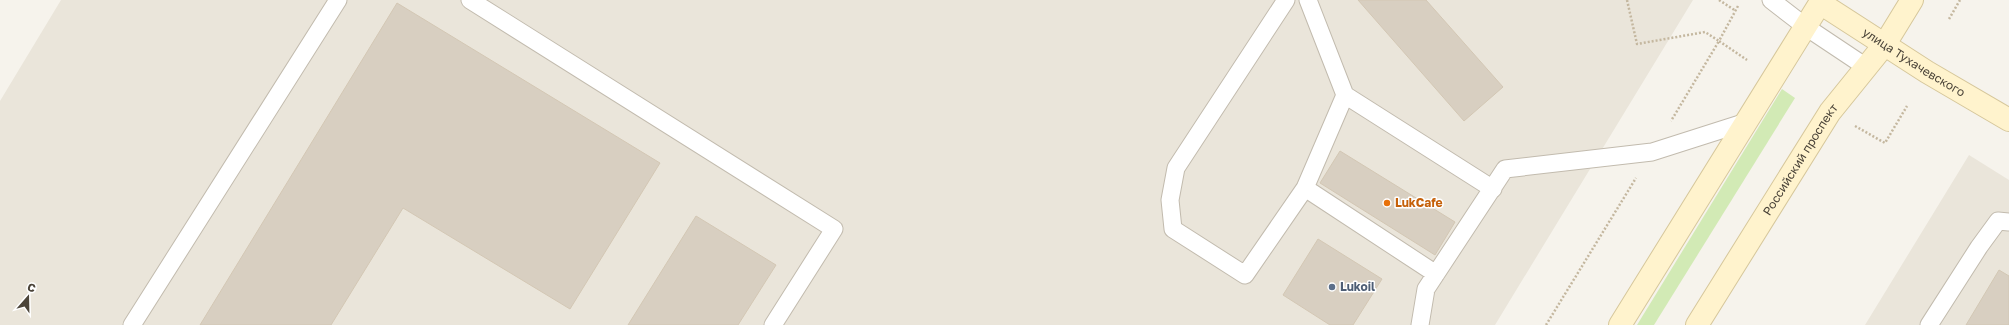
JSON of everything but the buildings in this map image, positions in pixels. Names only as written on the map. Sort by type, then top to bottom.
[{"type":"main road","name":"Российский проспект","points":[[1697,325],[1830,112],[1885,44],[1912,0]]},
{"type":"main road","points":[[1620,325],[1806,27],[1820,1]]},
{"type":"main road","name":"улица Тухачевского","points":[[1820,1],[1927,72],[2009,120]]},
{"type":"lane","points":[[132,325],[338,0]]},
{"type":"lane","points":[[470,0],[834,229],[773,325]]},
{"type":"lane","points":[[1286,0],[1176,168],[1170,200],[1173,229],[1245,275],[1305,188],[1344,95]]},
{"type":"lane","points":[[1308,0],[1344,95],[1492,189]]},
{"type":"lane","points":[[1771,0],[1806,27],[1866,67]]},
{"type":"lane","points":[[1420,325],[1426,289],[1505,169],[1652,152],[1746,122]]},
{"type":"lane","points":[[1305,188],[1436,274]]},
{"type":"lane","points":[[1929,325],[1978,247],[1998,221],[2009,222]]},
{"type":"path","points":[[1719,0],[1736,11]]},
{"type":"path","points":[[1949,18],[1960,0]]},
{"type":"path","points":[[1738,6],[1718,41],[1747,60]]},
{"type":"path","points":[[1855,126],[1885,143],[1907,106]]},
{"type":"shaded area","points":[[61,0],[1693,0],[1495,325],[0,325],[0,101]]},
{"type":"shaded area","points":[[1969,155],[2009,180],[2009,325],[1865,325]]},
{"type":"green space","points":[[1782,89],[1795,98],[1654,325],[1637,325]]},
{"type":"place","name":"LukCafe","points":[[1387,203]]},
{"type":"place","name":"Lukoil","points":[[1332,287]]}]
